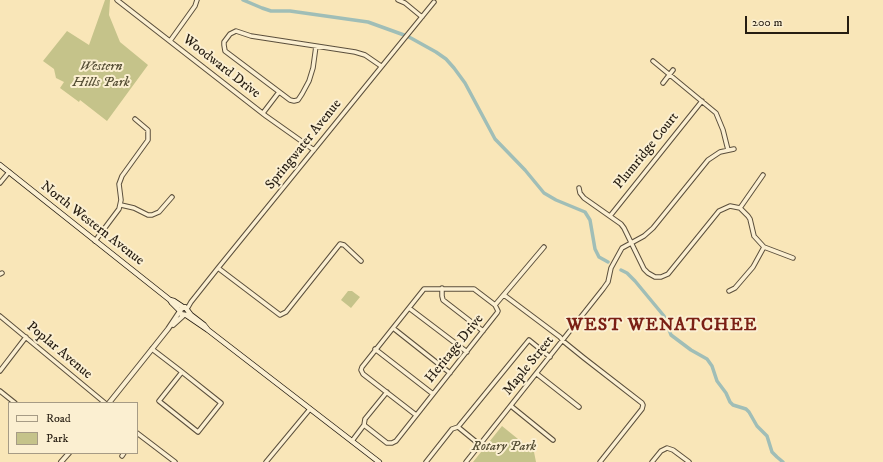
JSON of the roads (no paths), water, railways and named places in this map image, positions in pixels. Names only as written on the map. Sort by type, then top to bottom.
[{"type":"main road","name":"North Western Avenue","points":[[0,166],[172,303],[204,325],[208,330],[379,462]]},
{"type":"street","name":"Woodward Drive","points":[[117,0],[263,113],[314,150]]},
{"type":"street","points":[[170,41],[195,6],[197,0]]},
{"type":"street","points":[[398,0],[405,3],[422,17]]},
{"type":"street","name":"Springwater Avenue","points":[[110,402],[434,2]]},
{"type":"street","points":[[316,46],[312,72],[302,94],[298,100],[294,101],[290,100],[225,51],[224,42],[230,34],[236,31],[251,36],[316,46],[359,53],[381,66]]},
{"type":"street","points":[[653,61],[712,109],[718,117],[728,150]]},
{"type":"street","points":[[663,82],[673,70]]},
{"type":"street","points":[[263,113],[279,92]]},
{"type":"street","name":"Plumridge Court","points":[[610,216],[702,101]]},
{"type":"street","points":[[95,241],[117,213],[121,204],[119,184],[122,176],[146,144],[149,136],[148,130],[135,119]]},
{"type":"street","name":"Maple Street","points":[[466,462],[603,289],[608,282],[611,268],[622,248],[644,236],[652,228],[708,160],[720,152],[734,149]]},
{"type":"street","points":[[0,183],[8,172]]},
{"type":"street","points":[[740,208],[763,175]]},
{"type":"street","points":[[579,188],[580,193],[584,198],[623,226],[644,269],[655,277],[661,277],[668,274],[720,210],[730,206],[740,208],[750,219],[754,236],[764,247],[793,258]]},
{"type":"street","points":[[121,204],[134,208],[148,215],[152,215],[159,212],[172,197]]},
{"type":"street","points":[[218,268],[280,315],[286,312],[340,244],[344,245],[361,261]]},
{"type":"street","points":[[495,305],[544,247]]},
{"type":"street","points":[[729,291],[735,288],[753,267],[764,247]]},
{"type":"street","points":[[442,288],[443,300],[484,331]]},
{"type":"street","name":"Heritage Drive","points":[[364,425],[387,443],[396,441],[498,313],[495,305],[474,289],[424,289],[362,366],[361,370],[363,374],[387,392]]},
{"type":"street","points":[[504,295],[639,399],[643,405],[642,409],[600,462]]},
{"type":"street","points":[[409,308],[467,352]]},
{"type":"street","name":"Poplar Avenue","points":[[0,316],[104,402]]},
{"type":"street","points":[[393,328],[450,373]]},
{"type":"street","points":[[0,371],[26,338]]},
{"type":"street","points":[[426,462],[452,429],[458,427],[529,340],[550,357]]},
{"type":"street","points":[[152,349],[182,372],[221,403],[198,432],[159,401],[182,372]]},
{"type":"street","points":[[375,349],[433,394]]},
{"type":"street","points":[[537,374],[579,407]]},
{"type":"street","points":[[0,391],[14,402]]},
{"type":"street","points":[[352,441],[364,425],[365,419],[387,392],[416,415]]},
{"type":"street","points":[[511,406],[553,440]]},
{"type":"street","points":[[266,462],[310,409]]},
{"type":"street","points":[[458,427],[480,445]]},
{"type":"street","points":[[138,434],[173,461]]},
{"type":"street","points":[[652,462],[661,451],[666,448],[673,450],[689,462]]},
{"type":"street","points":[[61,462],[68,454]]},
{"type":"waterway","points":[[243,0],[271,11],[290,11],[368,22],[404,35]]},
{"type":"waterway","points":[[409,37],[436,52],[446,59],[454,68],[465,83],[495,139],[525,170],[544,193],[556,200],[585,212],[590,220],[595,249],[599,257],[608,262]]},
{"type":"waterway","points":[[621,270],[627,273],[635,281],[664,316],[671,335],[691,350],[707,359],[712,366],[717,381],[726,393],[730,402],[733,405],[746,409],[749,412],[757,426],[767,436],[772,452],[783,462]]},
{"type":"district","name":"WEST WENATCHEE","points":[[662,326]]},
{"type":"park label","name":"Western Hills Park","points":[[101,76]]},
{"type":"park label","name":"Rotary Park","points":[[504,447]]}]
